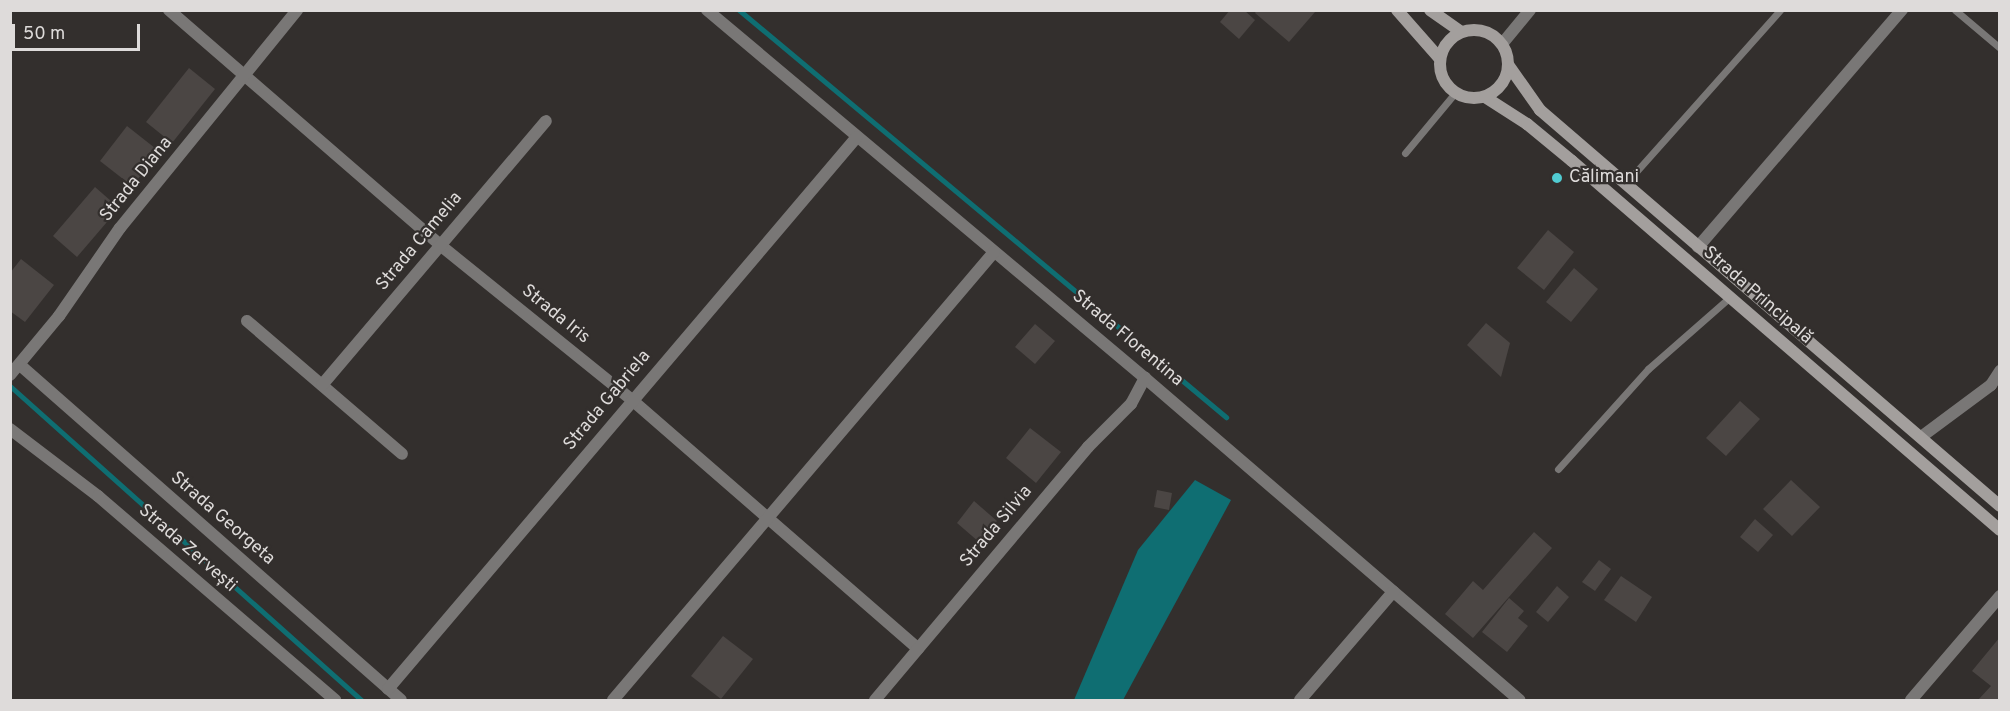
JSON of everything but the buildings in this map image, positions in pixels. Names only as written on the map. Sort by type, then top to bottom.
[{"type":"main road","points":[[1397,10],[1440,58],[1443,78],[1455,93],[1470,99],[1485,97],[1499,88],[1509,66],[1502,44],[1479,30],[1461,32],[1447,43],[1440,58]]},
{"type":"main road","points":[[1430,10],[1461,32]]},
{"type":"main road","name":"Strada Principală","points":[[1509,66],[1540,110],[2000,506]]},
{"type":"main road","name":"Strada Principală","points":[[1485,97],[1527,124],[2000,530]]},
{"type":"street","name":"Strada Iris","points":[[169,10],[441,245],[632,400],[918,649]]},
{"type":"street","name":"Strada Diana","points":[[14,371],[120,228],[297,10]]},
{"type":"street","name":"Strada Florentina","points":[[707,10],[1145,378],[1519,700]]},
{"type":"street","points":[[1502,44],[1530,10]]},
{"type":"street","points":[[1698,247],[1902,10]]},
{"type":"street","name":"Strada Camelia","points":[[322,385],[546,122]]},
{"type":"street","name":"Strada Gabriela","points":[[388,689],[857,137]]},
{"type":"street","points":[[613,700],[994,252]]},
{"type":"street","points":[[247,321],[402,454]]},
{"type":"street","name":"Strada Georgeta","points":[[14,371],[401,700]]},
{"type":"street","points":[[1921,437],[1991,385],[2000,371]]},
{"type":"street","name":"Strada Silvia","points":[[875,700],[1088,447],[1131,404],[1145,378]]},
{"type":"street","name":"Strada Zervești","points":[[10,429],[98,496],[335,700]]},
{"type":"street","points":[[1300,700],[1393,592]]},
{"type":"street","points":[[1911,700],[2000,596]]},
{"type":"lane","points":[[1626,183],[1780,10]]},
{"type":"lane","points":[[1955,10],[2000,48]]},
{"type":"lane","points":[[1405,153],[1455,93]]},
{"type":"lane","points":[[1558,469],[1648,369],[1730,297]]},
{"type":"water","points":[[1195,480],[1231,500],[1123,700],[1074,700],[1138,550]]},
{"type":"waterway","points":[[739,10],[1226,417]]},
{"type":"waterway","points":[[10,386],[361,700]]},
{"type":"place","name":"Călimani","points":[[1557,178]]}]
